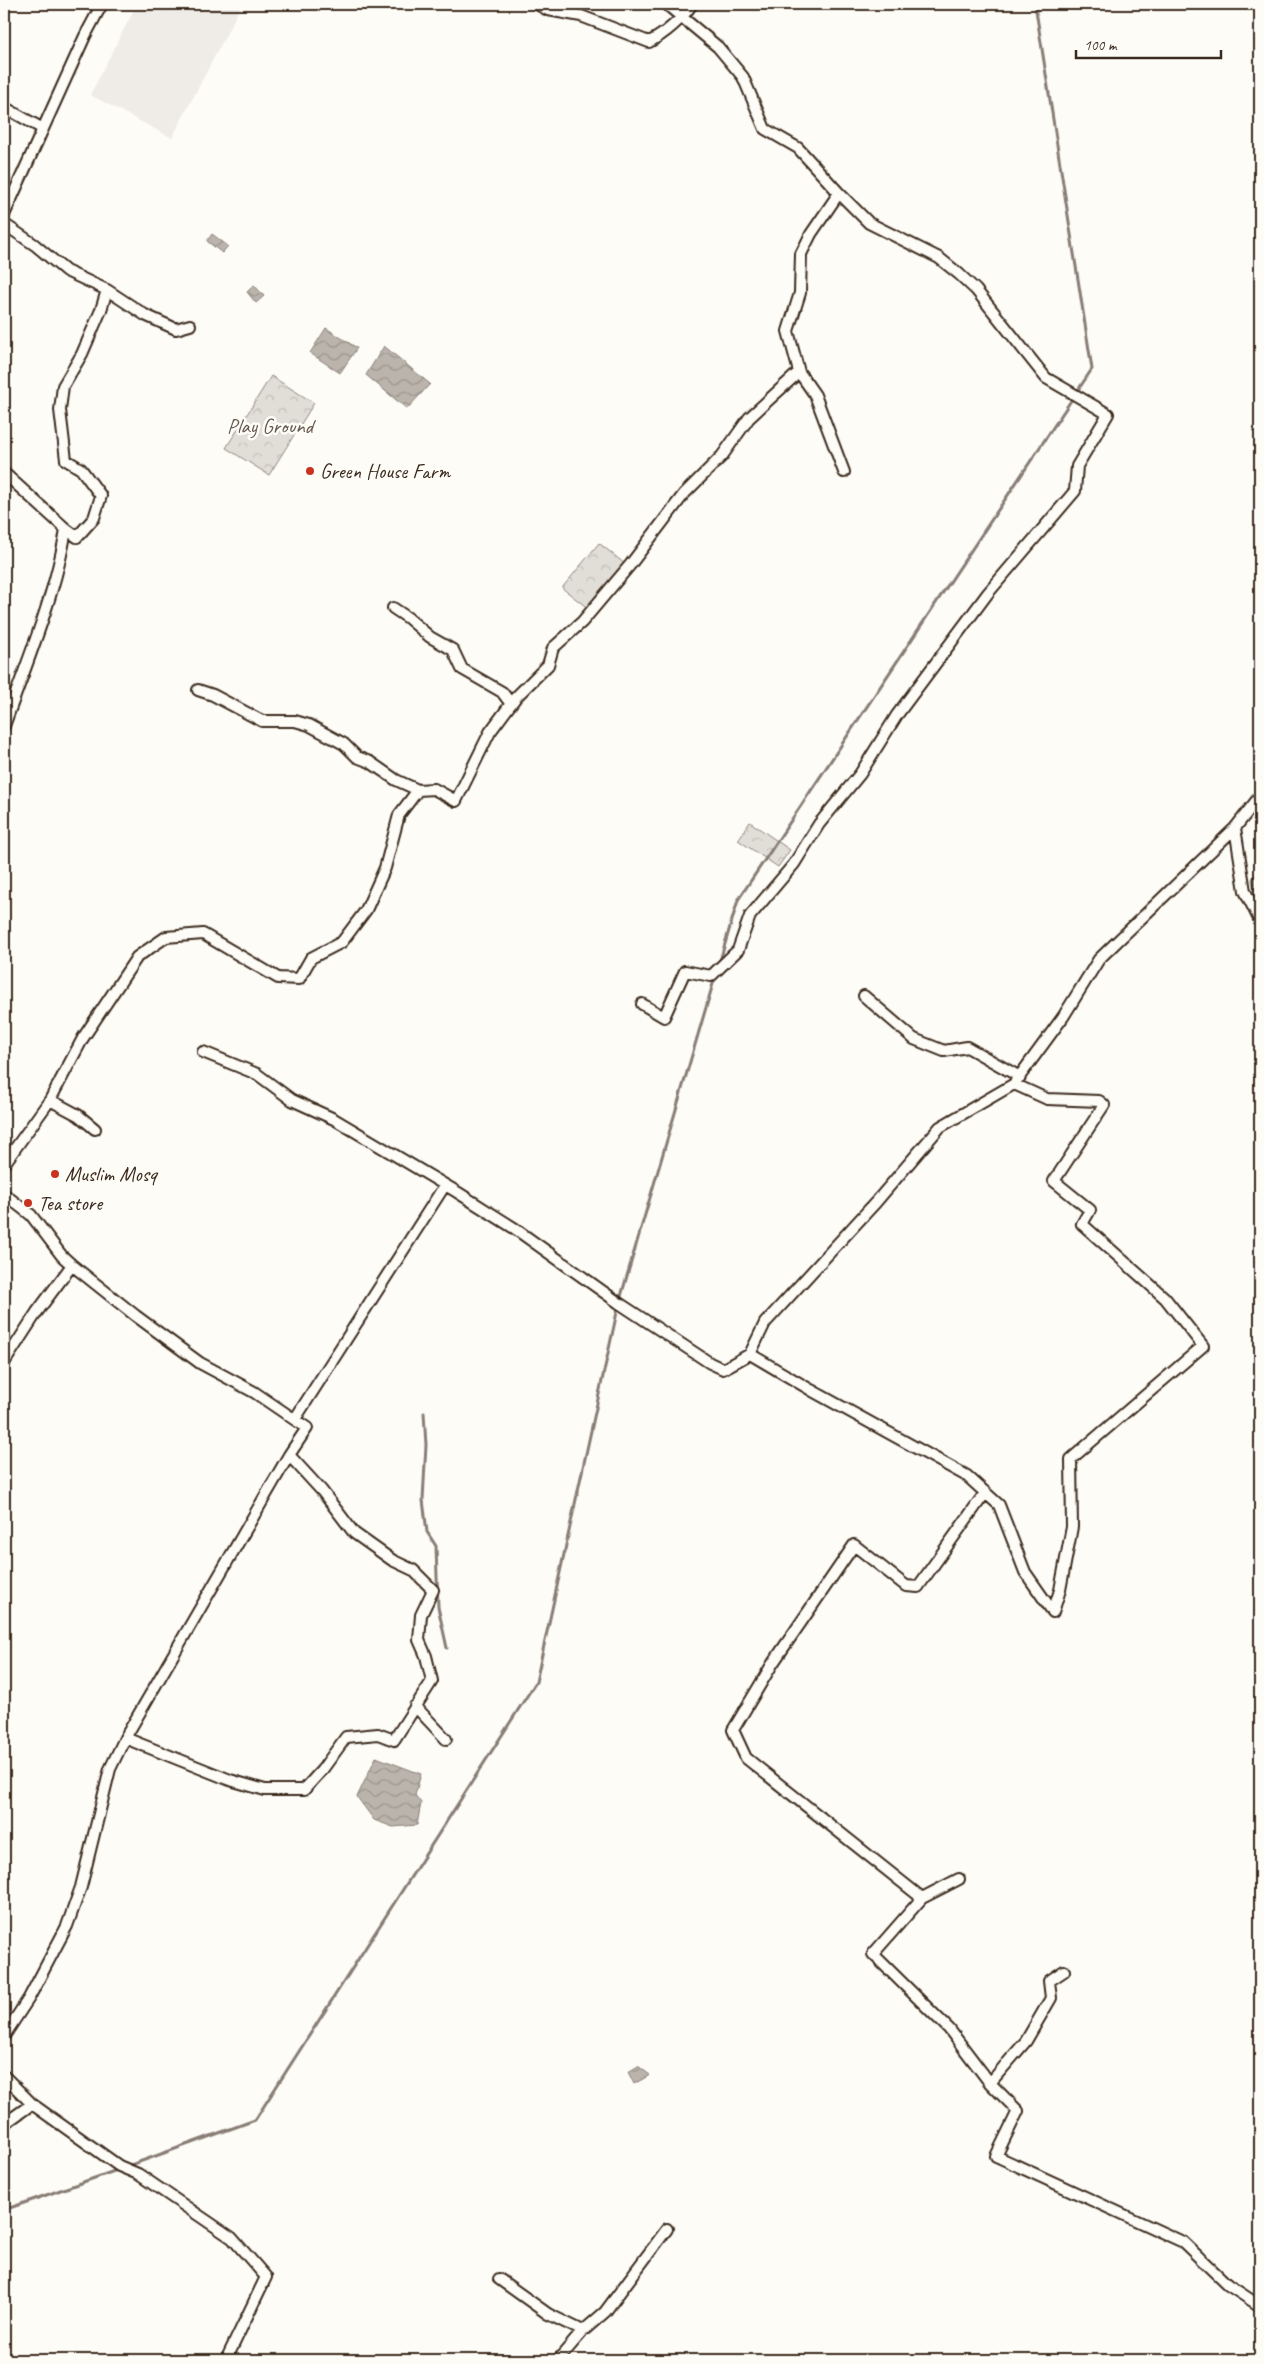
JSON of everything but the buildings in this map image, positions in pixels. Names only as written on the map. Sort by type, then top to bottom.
[{"type":"street","points":[[4,215],[102,4]]},
{"type":"street","points":[[537,4],[548,10],[581,16],[649,42],[661,36],[692,4]]},
{"type":"street","points":[[642,1004],[664,1017],[685,971],[711,976],[738,950],[750,916],[794,864],[819,824],[860,774],[897,715],[988,593],[1076,491],[1077,466],[1108,414],[1046,378],[976,290],[959,274],[939,258],[869,223],[798,148],[765,129],[743,78],[718,46],[666,4]]},
{"type":"street","points":[[4,107],[43,129]]},
{"type":"street","points":[[839,193],[811,234],[801,254],[800,293],[788,331],[799,372],[815,394],[844,472]]},
{"type":"street","points":[[4,224],[35,245],[66,271],[107,290],[145,315],[176,329],[190,325]]},
{"type":"street","points":[[4,473],[77,537],[94,518],[101,496],[81,469],[66,460],[60,410],[63,386],[82,354],[101,310],[107,290]]},
{"type":"street","points":[[198,690],[262,721],[295,721],[309,725],[344,744],[357,757],[370,762],[396,780],[418,790],[434,789],[456,801],[490,732],[511,704],[548,665],[554,648],[582,622],[630,565],[684,494],[722,456],[749,418],[799,372]]},
{"type":"street","points":[[4,726],[27,664],[60,561],[66,529]]},
{"type":"street","points":[[393,608],[430,637],[453,650],[462,669],[502,692],[511,704]]},
{"type":"street","points":[[4,1164],[50,1100],[83,1038],[137,957],[166,937],[203,934],[278,978],[299,979],[311,958],[342,942],[366,910],[384,868],[399,815],[418,790]]},
{"type":"street","points":[[203,1052],[257,1074],[292,1100],[334,1119],[445,1185],[514,1228],[619,1303],[710,1363],[723,1369],[750,1354],[765,1323],[876,1202],[940,1127],[1017,1080],[1063,1017],[1099,959],[1235,828],[1260,796]]},
{"type":"street","points":[[1235,828],[1245,891],[1260,921]]},
{"type":"street","points":[[750,1354],[967,1476],[998,1505],[1025,1572],[1054,1612],[1072,1527],[1071,1459],[1203,1346],[1165,1298],[1082,1224],[1090,1210],[1054,1181],[1104,1105],[1099,1100],[1047,1098],[967,1047],[944,1051],[914,1039],[864,996]]},
{"type":"street","points":[[50,1100],[78,1115],[96,1129]]},
{"type":"street","points":[[295,1419],[445,1185]]},
{"type":"street","points":[[4,1194],[31,1215],[62,1256],[136,1316],[200,1363],[254,1392],[307,1428],[125,1738],[110,1769],[81,1887],[67,1926],[29,1998],[4,2036]]},
{"type":"street","points":[[4,1363],[37,1312],[72,1265]]},
{"type":"street","points":[[125,1738],[230,1780],[265,1790],[304,1790],[322,1770],[346,1736],[378,1734],[394,1740],[432,1681],[426,1656],[419,1640],[421,1615],[433,1590],[413,1570],[392,1560],[354,1533],[322,1491],[290,1455]]},
{"type":"street","points":[[922,1898],[746,1758],[733,1730],[774,1662],[854,1545],[906,1586],[918,1587],[985,1493]]},
{"type":"street","points":[[416,1706],[446,1739]]},
{"type":"street","points":[[959,1879],[922,1898],[873,1954],[950,2029],[990,2083],[1018,2111],[996,2156],[1183,2242],[1228,2285],[1260,2306]]},
{"type":"street","points":[[990,2083],[1026,2041],[1051,1998],[1050,1981],[1064,1970]]},
{"type":"street","points":[[4,2076],[32,2104],[119,2166],[138,2174],[232,2238],[266,2277],[226,2360]]},
{"type":"street","points":[[4,2124],[32,2104]]},
{"type":"street","points":[[558,2360],[583,2331],[605,2312],[667,2229]]},
{"type":"street","points":[[499,2279],[548,2314],[583,2331]]},
{"type":"shaded area","points":[[137,4],[242,4],[172,138],[90,95]]},
{"type":"green space","name":"Play Ground","points":[[271,376],[314,403],[269,475],[226,448]]},
{"type":"green space","points":[[599,543],[625,564],[589,609],[562,588]]},
{"type":"green space","points":[[750,822],[790,850],[778,867],[738,840]]},
{"type":"water","points":[[212,234],[228,246],[222,253],[207,241]]},
{"type":"water","points":[[254,285],[264,296],[256,303],[247,292]]},
{"type":"water","points":[[326,328],[357,348],[340,373],[310,353]]},
{"type":"water","points":[[384,346],[430,384],[407,409],[366,375]]},
{"type":"water","points":[[1260,867],[1260,899],[1254,889],[1252,879]]},
{"type":"water","points":[[376,1757],[421,1774],[415,1795],[421,1803],[417,1825],[393,1827],[374,1820],[357,1797]]},
{"type":"water","points":[[638,2066],[650,2075],[634,2084],[628,2072]]},
{"type":"waterway","points":[[719,964],[738,900],[1092,369],[1035,4]]},
{"type":"waterway","points":[[128,2166],[255,2120],[536,1682],[619,1303],[715,977]]},
{"type":"waterway","points":[[424,1413],[426,1445],[423,1500],[427,1532],[436,1546],[438,1607],[447,1648]]},
{"type":"waterway","points":[[4,2210],[120,2169]]},
{"type":"place","name":"Green House Farm","points":[[310,471]]},
{"type":"place","name":"Muslim Mosq","points":[[55,1174]]},
{"type":"place","name":"Tea store","points":[[28,1203]]}]
